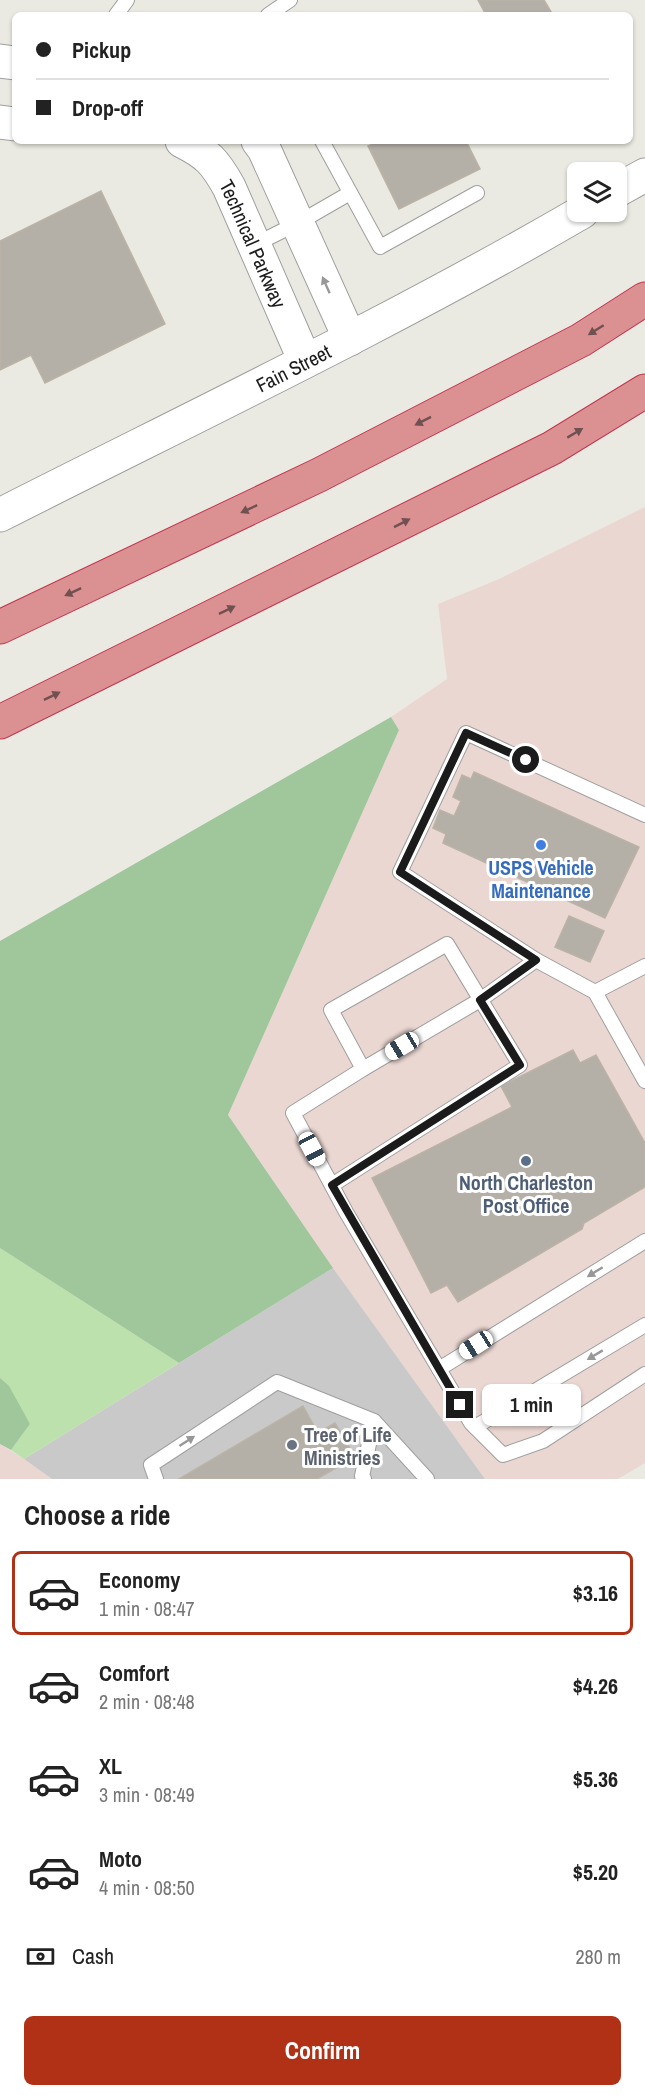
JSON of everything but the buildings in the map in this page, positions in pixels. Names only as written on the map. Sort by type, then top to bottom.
[{"type":"highway","points":[[0,627],[319,475],[581,340],[645,299]]},
{"type":"highway","points":[[0,722],[552,448],[645,391]]},
{"type":"street","name":"Technical Parkway","points":[[194,144],[216,165],[229,187],[305,361]]},
{"type":"street","points":[[260,144],[350,339]]},
{"type":"street","points":[[627,185],[645,175]]},
{"type":"street","name":"Fain Street","points":[[0,515],[350,339],[567,221]]},
{"type":"lane","points":[[272,12],[290,0]]},
{"type":"lane","points":[[324,144],[380,247],[477,193]]},
{"type":"lane","points":[[254,245],[350,193]]},
{"type":"lane","points":[[645,815],[466,733],[400,872],[536,960],[595,992],[645,1081]]},
{"type":"lane","points":[[332,1185],[520,1065],[447,944],[331,1010],[363,1069]]},
{"type":"lane","points":[[536,960],[480,1000],[293,1113],[332,1185],[439,1368],[475,1426],[502,1455],[543,1441],[645,1374]]},
{"type":"lane","points":[[595,992],[645,966]]},
{"type":"lane","points":[[439,1368],[645,1241]]},
{"type":"lane","points":[[475,1426],[645,1325]]},
{"type":"lane","points":[[156,1479],[150,1465],[277,1382],[374,1420],[427,1479]]},
{"type":"lane","points":[[364,1479],[362,1476],[374,1420]]},
{"type":"shaded area","points":[[645,507],[645,1463],[618,1479],[485,1479],[333,1268],[228,1115],[399,730],[391,717],[447,679],[438,604],[499,579]]},
{"type":"shaded area","points":[[333,1268],[485,1479],[52,1479],[24,1459]]},
{"type":"shaded area","points":[[0,1444],[24,1459],[52,1479],[0,1479]]},
{"type":"green space","points":[[391,717],[399,730],[228,1115],[333,1268],[179,1363],[0,1248],[0,941]]},
{"type":"green space","points":[[0,1248],[179,1363],[24,1459],[11,1450],[30,1424],[0,1378]]},
{"type":"green space","points":[[0,1378],[9,1386],[30,1424],[11,1450],[0,1444]]},
{"type":"place","name":"USPS Vehicle Maintenance","points":[[541,845]]},
{"type":"place","name":"North Charleston Post Office","points":[[526,1161]]},
{"type":"place","name":"Tree of Life Ministries","points":[[292,1445]]},
{"type":"route","points":[[460,1405],[332,1185],[520,1065],[480,1000],[536,960],[400,872],[466,733],[526,760]]}]
